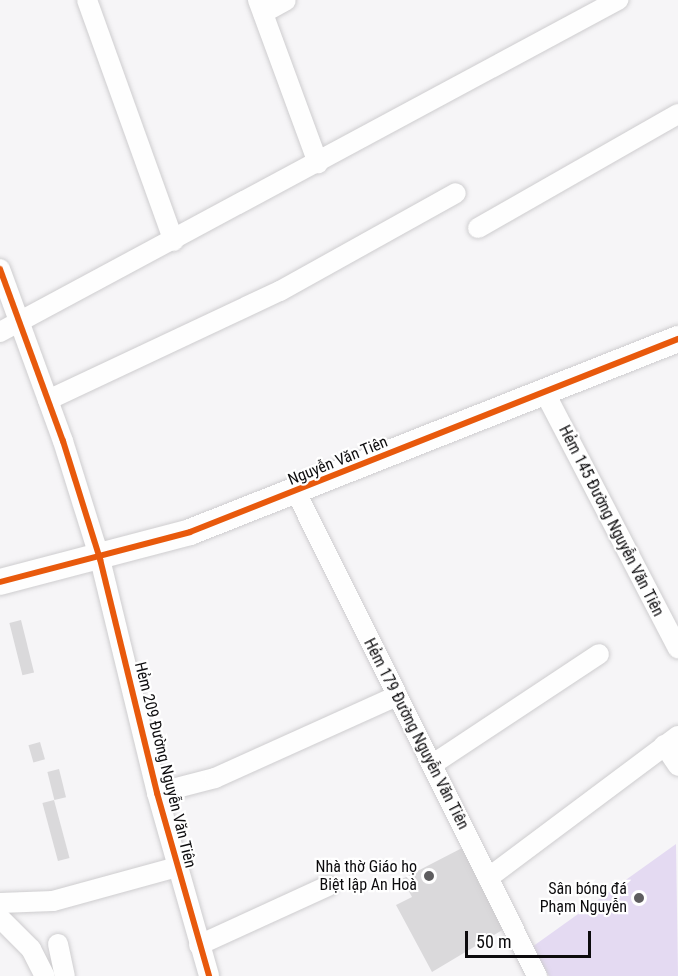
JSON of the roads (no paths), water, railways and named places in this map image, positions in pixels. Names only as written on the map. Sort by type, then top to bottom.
[{"type":"street","points":[[87,0],[174,241]]},
{"type":"street","points":[[286,0],[261,6],[318,163]]},
{"type":"street","points":[[0,332],[174,241],[618,0]]},
{"type":"street","points":[[478,228],[678,114]]},
{"type":"street","points":[[48,400],[280,291],[456,193]]},
{"type":"street","name":"Hẻm 209 Đường Nguyễn Văn Tiên","points":[[0,269],[48,400],[99,559],[157,793],[209,976]]},
{"type":"street","name":"Nguyễn Văn Tiên","points":[[0,582],[99,559],[190,532],[678,339]]},
{"type":"street","name":"Hẻm 145 Đường Nguyễn Văn Tiên","points":[[545,393],[672,624],[678,649]]},
{"type":"street","name":"Hẻm 179 Đường Nguyễn Văn Tiên","points":[[296,492],[537,976]]},
{"type":"street","points":[[433,764],[599,654]]},
{"type":"street","points":[[157,793],[215,778],[397,696]]},
{"type":"street","points":[[488,878],[671,740],[678,766]]},
{"type":"street","points":[[0,903],[53,901],[177,867]]},
{"type":"street","points":[[199,945],[328,886]]},
{"type":"street","points":[[0,918],[31,949],[45,976]]},
{"type":"street","points":[[58,944],[65,976]]},
{"type":"place","name":"Nhà thờ Giáo họ Biệt lập An Hoà","points":[[429,876]]},
{"type":"place","name":"Sân bóng đá Phạm Nguyễn","points":[[639,898]]}]
